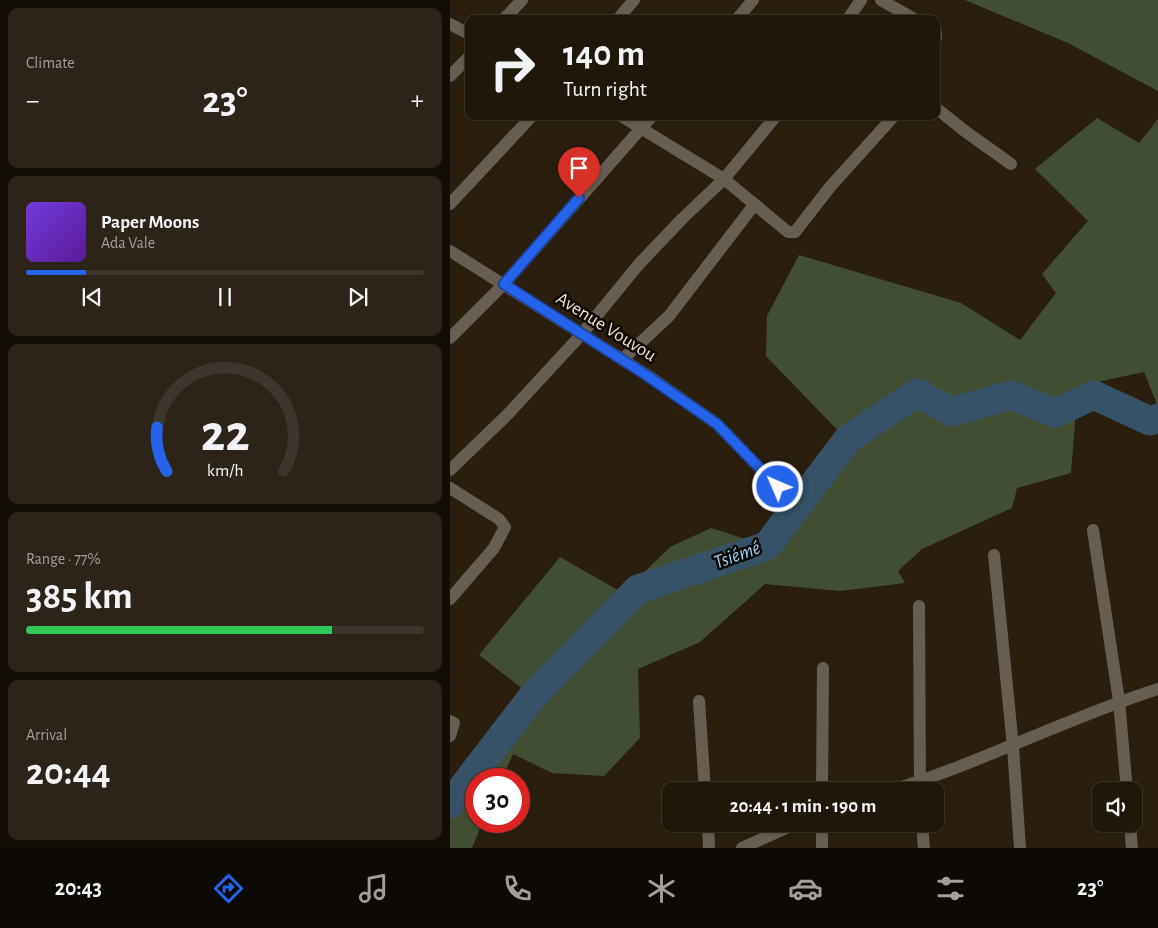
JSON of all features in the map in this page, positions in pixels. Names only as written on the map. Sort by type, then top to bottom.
[{"type":"street","points":[[508,15],[522,0]]},
{"type":"street","points":[[621,15],[634,0]]},
{"type":"street","points":[[740,15],[753,0]]},
{"type":"street","points":[[851,15],[861,0]]},
{"type":"street","points":[[881,0],[907,15]]},
{"type":"street","points":[[450,24],[465,32]]},
{"type":"street","points":[[450,76],[465,61]]},
{"type":"street","points":[[940,111],[1011,164]]},
{"type":"street","points":[[450,204],[528,120]]},
{"type":"street","points":[[629,120],[724,179],[788,232],[795,232],[830,187],[890,120]]},
{"type":"street","points":[[450,338],[504,284],[648,120]]},
{"type":"street","points":[[450,470],[508,414],[581,335],[639,264],[682,218],[724,179],[773,120]]},
{"type":"street","points":[[622,360],[669,316],[754,205]]},
{"type":"street","name":"Avenue Vouvou","points":[[450,251],[622,360],[717,424],[778,487]]},
{"type":"street","points":[[450,488],[499,519],[505,528],[494,548],[450,599]]},
{"type":"street","points":[[1093,530],[1120,701],[1126,782]]},
{"type":"street","points":[[994,555],[1013,747],[1020,848]]},
{"type":"street","points":[[919,606],[920,782]]},
{"type":"street","points":[[822,782],[823,668]]},
{"type":"street","points":[[932,782],[1120,701],[1158,689]]},
{"type":"street","points":[[699,701],[704,782]]},
{"type":"street","points":[[450,721],[454,723],[450,736]]},
{"type":"street","points":[[708,832],[709,848]]},
{"type":"street","points":[[742,848],[777,832]]},
{"type":"street","points":[[822,832],[822,848]]},
{"type":"street","points":[[923,832],[924,848]]},
{"type":"street","points":[[1131,832],[1132,848]]},
{"type":"green space","points":[[965,0],[1158,0],[1158,91],[1068,43]]},
{"type":"green space","points":[[1097,118],[1139,143],[1158,119],[1158,407],[1144,372],[1078,386],[1071,473],[1017,488],[1012,508],[922,549],[898,571],[905,583],[840,591],[765,584],[700,642],[638,669],[640,738],[604,776],[552,773],[513,754],[507,768],[466,768],[528,693],[479,655],[560,557],[623,593],[670,547],[711,528],[767,546],[847,440],[766,356],[767,316],[799,255],[961,303],[1020,340],[1056,293],[1042,274],[1088,221],[1035,169]]},
{"type":"green space","points":[[465,769],[465,833],[478,833],[472,848],[450,848],[450,787]]},
{"type":"waterway","name":"Tsiémé","points":[[450,804],[532,697],[638,589],[767,546],[848,439],[917,393],[952,412],[1011,395],[1055,413],[1094,395],[1150,421],[1158,418]]},
{"type":"route","points":[[579,198],[504,284],[646,375],[717,424],[778,487]]}]
